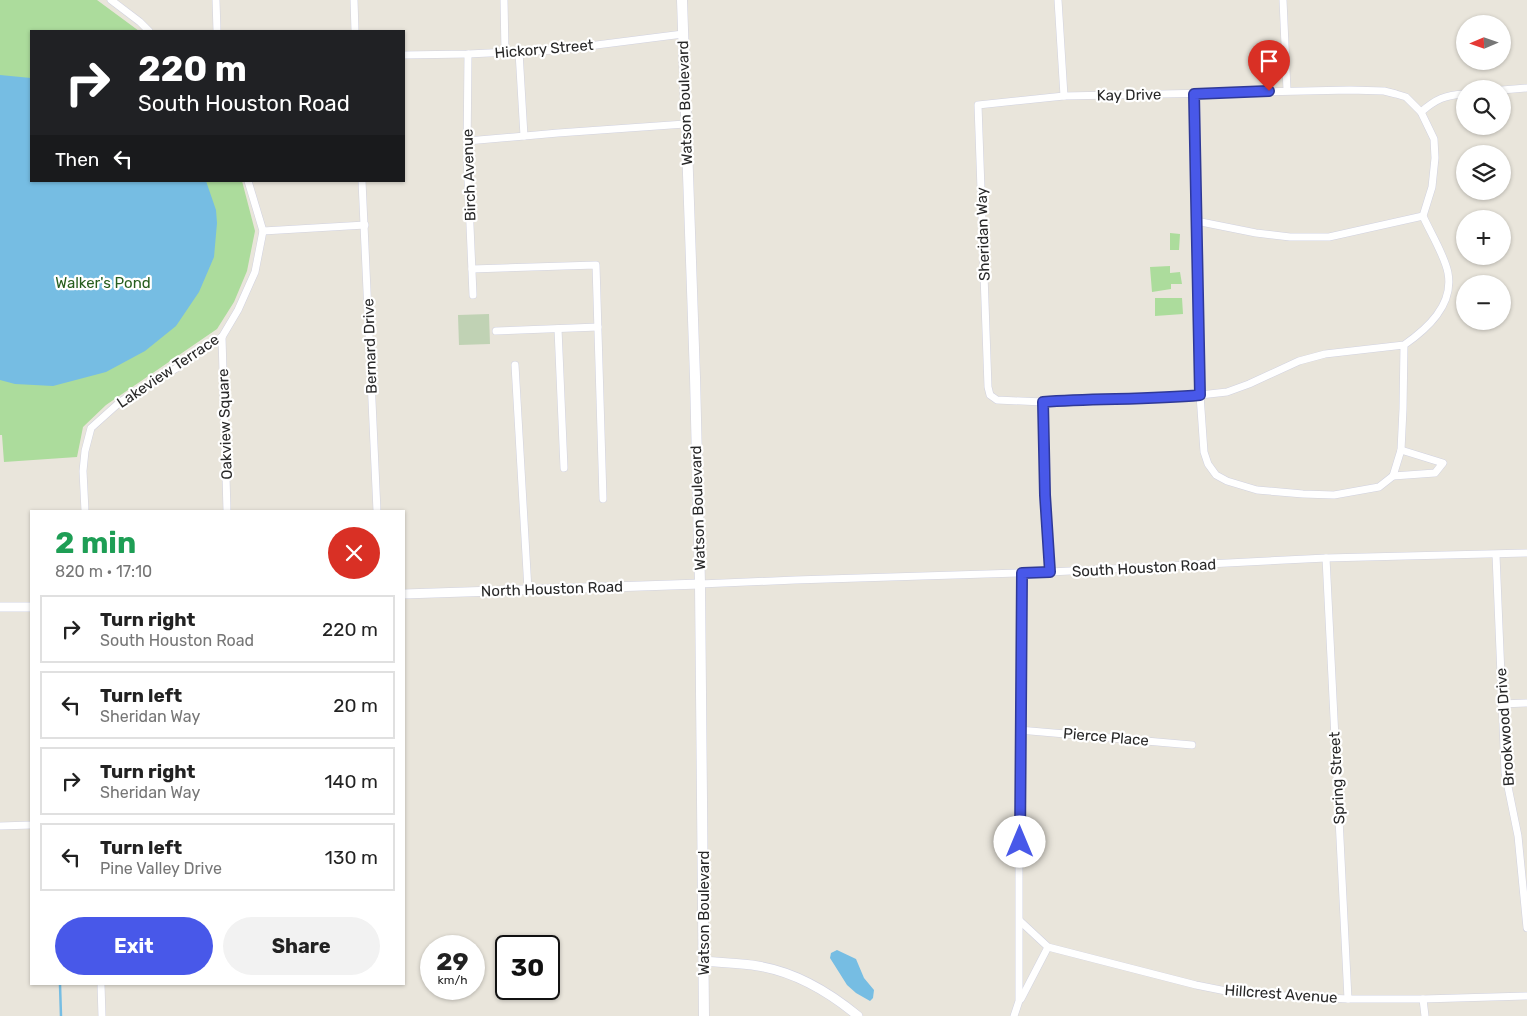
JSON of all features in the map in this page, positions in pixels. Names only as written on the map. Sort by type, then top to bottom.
[{"type":"main road","name":"Watson Boulevard","points":[[682,0],[700,584],[704,1016]]},
{"type":"street","points":[[111,0],[148,30]]},
{"type":"street","points":[[216,0],[217,30]]},
{"type":"street","points":[[354,0],[355,30]]},
{"type":"street","points":[[504,0],[505,52]]},
{"type":"street","points":[[1058,0],[1064,96]]},
{"type":"street","points":[[1283,0],[1287,90]]},
{"type":"street","name":"Hickory Street","points":[[405,55],[557,50],[683,34]]},
{"type":"street","points":[[519,52],[524,136]]},
{"type":"street","name":"Birch Avenue","points":[[468,54],[467,141],[473,295]]},
{"type":"street","points":[[1511,89],[1527,88]]},
{"type":"street","name":"Kay Drive","points":[[1064,96],[1287,90],[1384,91],[1406,97],[1421,112]]},
{"type":"street","points":[[1194,94],[1200,395],[1204,452],[1208,464],[1216,475],[1227,481],[1257,490],[1334,495],[1379,487],[1393,476],[1435,473],[1443,463],[1401,450]]},
{"type":"street","points":[[1393,476],[1401,450],[1404,345],[1421,334],[1439,313],[1448,292],[1448,272],[1423,216],[1432,187],[1435,158],[1434,139],[1421,112],[1436,99],[1456,95]]},
{"type":"street","name":"Sheridan Way","points":[[1064,96],[978,105],[988,388],[990,395],[997,400],[1043,402],[1173,398],[1227,392],[1250,384],[1299,361],[1324,354],[1404,345]]},
{"type":"street","points":[[467,141],[685,124]]},
{"type":"street","name":"Lakeview Terrace","points":[[85,510],[83,471],[85,451],[91,428],[120,402],[175,369],[222,337],[238,310],[255,272],[263,231],[248,182]]},
{"type":"street","name":"Bernard Drive","points":[[362,182],[377,510]]},
{"type":"street","points":[[1196,221],[1256,233],[1290,237],[1330,237],[1423,216]]},
{"type":"street","points":[[263,231],[365,225]]},
{"type":"street","points":[[472,269],[596,265],[603,498]]},
{"type":"street","points":[[496,331],[598,327]]},
{"type":"street","points":[[558,329],[564,468]]},
{"type":"street","name":"Oakview Square","points":[[222,337],[227,510]]},
{"type":"street","points":[[515,365],[528,590]]},
{"type":"street","points":[[1043,402],[1045,495],[1050,572]]},
{"type":"street","name":"South Houston Road","points":[[700,584],[801,579],[1050,572],[1326,558],[1527,554]]},
{"type":"street","name":"Brookwood Drive","points":[[1496,555],[1505,772],[1518,836],[1527,928]]},
{"type":"street","name":"Spring Street","points":[[1326,558],[1348,999]]},
{"type":"street","points":[[1019,1001],[1019,730],[1022,573]]},
{"type":"street","name":"North Houston Road","points":[[405,594],[700,584]]},
{"type":"street","points":[[0,607],[30,606]]},
{"type":"street","points":[[1502,704],[1527,703]]},
{"type":"street","name":"Pierce Place","points":[[1019,730],[1192,745]]},
{"type":"street","points":[[0,826],[30,824]]},
{"type":"street","name":"Hillcrest Avenue","points":[[1020,921],[1048,947],[1196,985],[1240,994],[1348,999],[1527,996]]},
{"type":"street","points":[[1014,1016],[1019,1001],[1048,947]]},
{"type":"street","points":[[704,961],[758,966],[784,973],[818,988],[858,1016]]},
{"type":"street","points":[[101,985],[102,1016]]},
{"type":"street","points":[[1423,999],[1425,1016]]},
{"type":"green space","name":"Walker's Pond","points":[[0,0],[97,0],[138,30],[30,30],[30,182],[242,182],[255,231],[247,271],[234,302],[217,329],[106,405],[83,427],[77,457],[4,462],[2,435],[0,435]]},
{"type":"green space","points":[[1170,233],[1180,234],[1179,250],[1170,250]]},
{"type":"green space","points":[[1170,266],[1170,273],[1180,272],[1182,284],[1171,284],[1171,289],[1152,292],[1150,267]]},
{"type":"green space","points":[[1155,298],[1182,298],[1183,314],[1155,316]]},
{"type":"green space","points":[[489,314],[490,344],[459,345],[458,315]]},
{"type":"water","name":"Walker's Pond","points":[[0,75],[30,78],[30,182],[206,182],[216,210],[217,223],[214,257],[199,292],[176,326],[145,351],[106,372],[53,386],[15,384],[0,380]]},
{"type":"water","points":[[837,950],[856,959],[864,978],[874,990],[873,998],[870,1001],[847,985],[830,958],[831,953]]},
{"type":"waterway","points":[[60,985],[61,1016]]},
{"type":"route","points":[[1020,842],[1019,730],[1022,573],[1050,572],[1045,495],[1043,402],[1173,398],[1200,395],[1194,94],[1269,91]]}]
